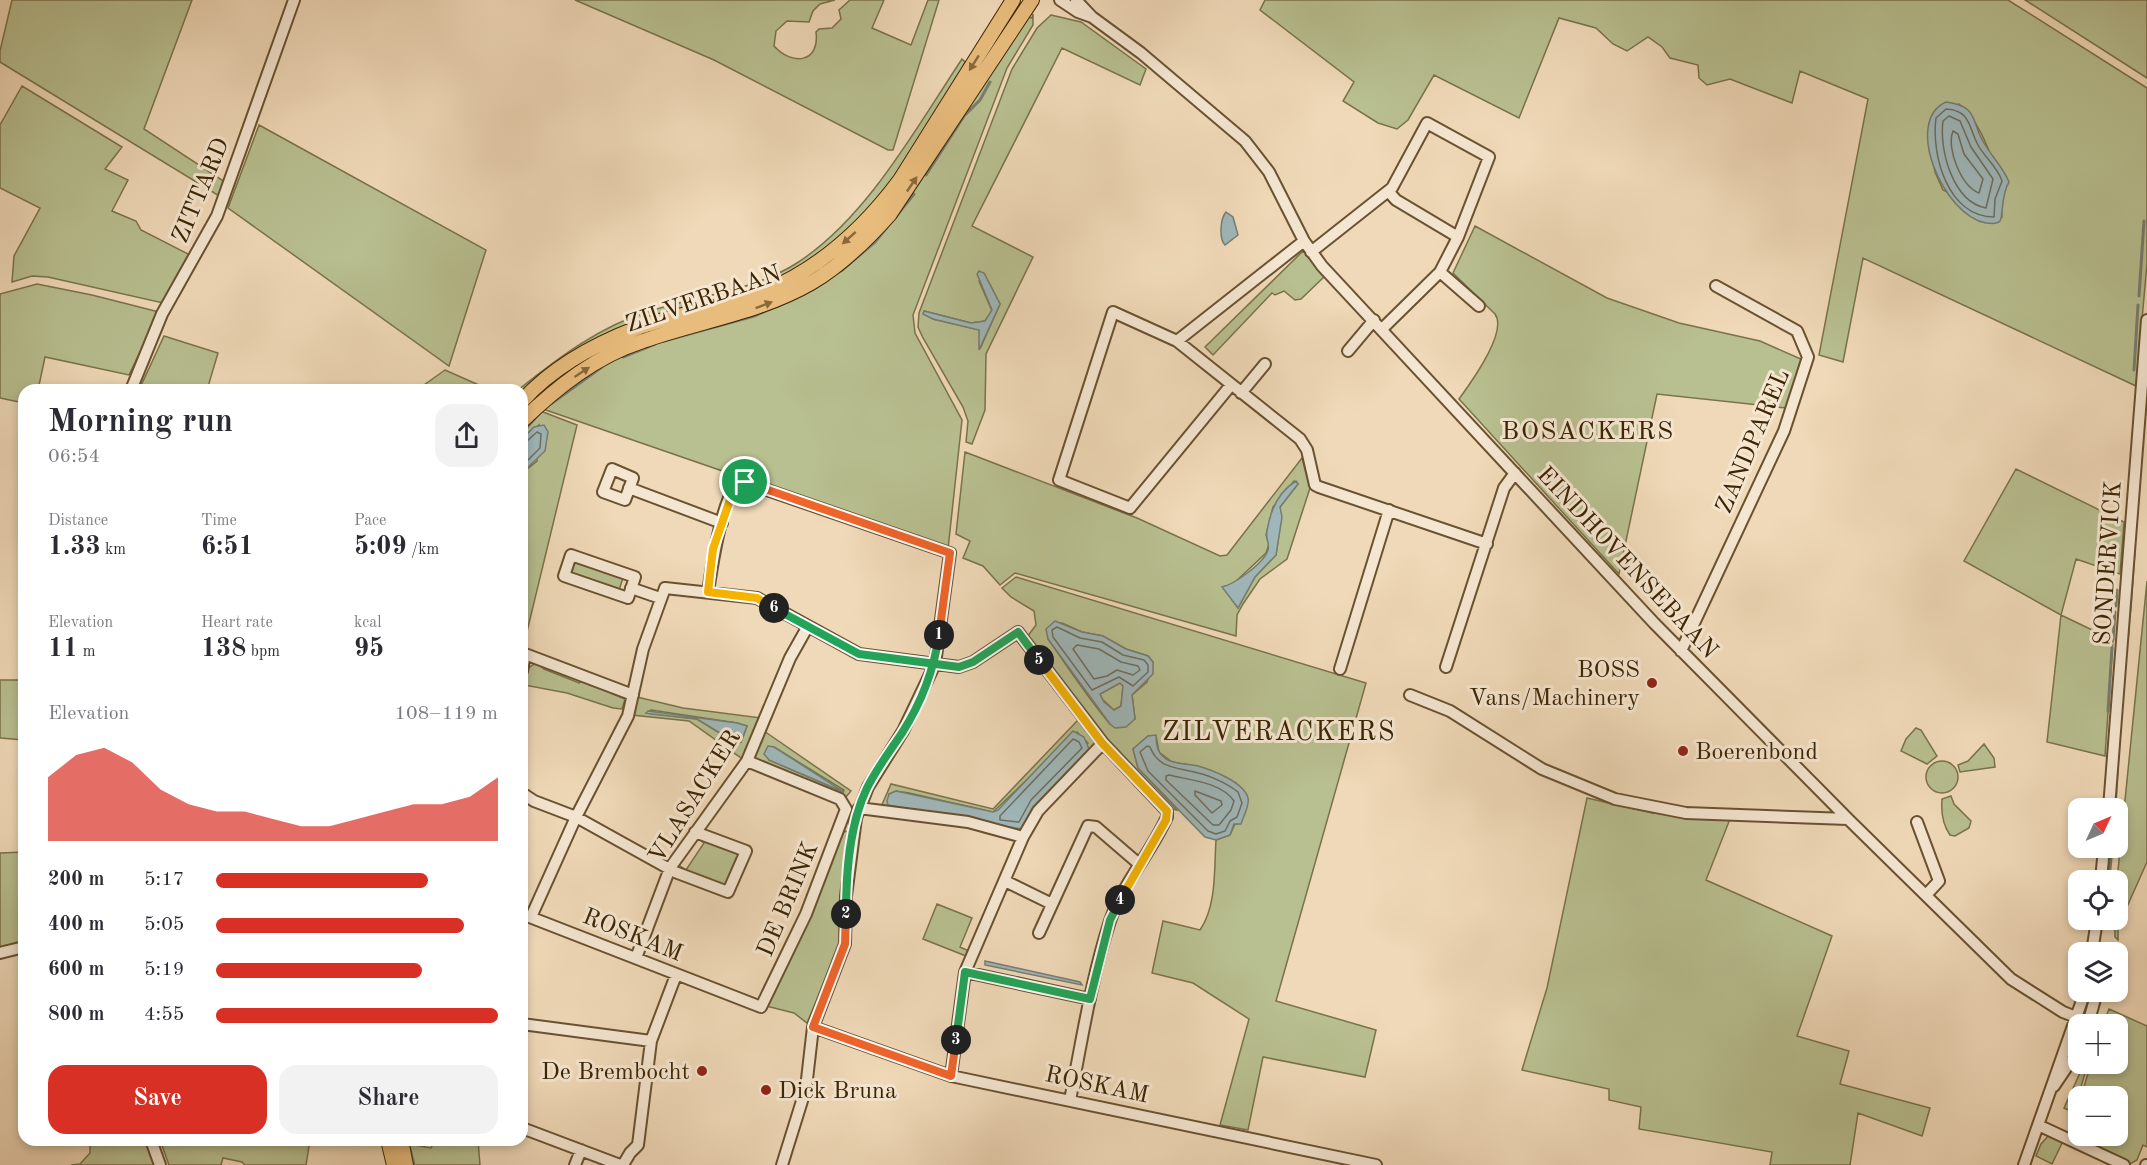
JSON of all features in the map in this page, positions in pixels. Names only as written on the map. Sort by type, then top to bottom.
[{"type":"main road","name":"ZILVERBAAN","points":[[528,396],[555,372],[594,348],[638,328],[766,291],[798,275],[839,246],[880,207],[900,180],[1013,0]]},
{"type":"main road","name":"ZILVERBAAN","points":[[528,416],[563,384],[604,357],[642,341],[759,307],[812,283],[835,267],[866,241],[890,214],[1032,0]]},
{"type":"main road","points":[[389,1146],[394,1165]]},
{"type":"main road","points":[[401,1146],[406,1165]]},
{"type":"street","name":"ZITTARD","points":[[133,384],[162,314],[217,216],[294,0]]},
{"type":"street","name":"EINDHOVENSEBAAN","points":[[1060,0],[1078,12],[1092,17]]},
{"type":"street","name":"EINDHOVENSEBAAN","points":[[1076,0],[1092,17],[1141,53],[1245,141],[1269,172],[1311,252],[1682,651],[2011,979],[2070,1014]]},
{"type":"street","points":[[1311,252],[1388,191],[1427,123],[1489,157],[1458,237],[1440,272],[1348,351]]},
{"type":"street","points":[[1388,191],[1396,200],[1458,237]]},
{"type":"street","points":[[1177,341],[1304,241]]},
{"type":"street","points":[[1440,272],[1479,306]]},
{"type":"street","name":"ZANDPAREL","points":[[1682,651],[1784,431],[1808,357],[1797,331],[1716,286]]},
{"type":"street","points":[[1231,385],[1130,508],[1059,480],[1113,312],[1177,341],[1300,439],[1307,450],[1315,485],[1487,544]]},
{"type":"street","name":"SONDERVICK","points":[[2110,798],[2142,429],[2147,320]]},
{"type":"street","points":[[1241,393],[1265,364]]},
{"type":"street","points":[[1446,667],[1504,488],[1515,474]]},
{"type":"street","name":"DE BRINK","points":[[722,523],[734,488],[741,481],[950,553],[935,664],[903,731],[874,774],[854,826],[846,896],[845,944],[813,1027],[806,1088],[782,1165]]},
{"type":"street","points":[[629,488],[722,523],[713,549],[708,592]]},
{"type":"street","points":[[1340,669],[1389,510]]},
{"type":"street","points":[[571,555],[635,577],[631,588],[628,598],[564,576],[571,555]]},
{"type":"street","points":[[528,913],[624,727],[643,650],[660,598],[667,587],[757,598],[859,654],[935,664],[959,667],[973,662],[1018,632],[1102,743],[1167,811],[1166,820],[1139,864],[1110,920],[1090,999],[1070,1100]]},
{"type":"street","points":[[631,588],[660,598]]},
{"type":"street","name":"VLASACKER","points":[[636,958],[670,868],[747,761],[790,658],[808,626]]},
{"type":"street","points":[[528,655],[633,695]]},
{"type":"street","points":[[1410,695],[1450,711],[1542,769],[1615,799],[1686,813],[1848,819]]},
{"type":"street","points":[[951,1076],[965,972],[1023,837],[1038,811],[1102,743]]},
{"type":"street","name":"DE BRINK","points":[[747,761],[840,799],[846,806],[806,915],[761,1008]]},
{"type":"street","points":[[528,797],[576,817],[675,872],[728,892],[746,851],[695,832]]},
{"type":"street","points":[[859,808],[969,822],[1023,837]]},
{"type":"street","points":[[1917,822],[1939,880],[1926,895]]},
{"type":"street","points":[[1039,933],[1088,826],[1096,827],[1139,864]]},
{"type":"street","points":[[1005,881],[1052,904]]},
{"type":"street","name":"ROSKAM","points":[[528,915],[761,1008]]},
{"type":"street","points":[[0,953],[18,948]]},
{"type":"street","points":[[965,972],[1090,999]]},
{"type":"street","points":[[528,1130],[622,1165],[638,1145],[651,1041],[676,975]]},
{"type":"street","points":[[528,1025],[651,1041]]},
{"type":"street","name":"ROSKAM","points":[[813,1027],[951,1076],[1070,1100],[1335,1161],[1376,1165]]},
{"type":"street","points":[[2024,1165],[2068,1038]]},
{"type":"street","points":[[2049,1094],[2068,1068]]},
{"type":"street","points":[[2038,1125],[2124,1165]]},
{"type":"street","points":[[153,1146],[160,1165]]},
{"type":"street","points":[[575,1165],[581,1150]]},
{"type":"green space","points":[[12,0],[192,0],[144,129],[225,182],[219,196],[0,62],[0,51]]},
{"type":"green space","points":[[575,0],[835,0],[820,4],[813,11],[809,22],[787,21],[776,31],[774,46],[789,57],[796,59],[809,55],[814,50],[816,32],[819,29],[832,28],[841,19],[839,10],[850,0],[884,0],[872,28],[911,45],[928,0],[939,0],[893,150],[888,150],[714,60]]},
{"type":"green space","points":[[1265,0],[2008,0],[2147,88],[2147,264],[2136,386],[1863,258],[1843,362],[1819,355],[1868,99],[1800,71],[1792,103],[1730,79],[1707,85],[1699,78],[1698,65],[1670,58],[1662,47],[1648,37],[1627,51],[1613,44],[1596,28],[1559,18],[1519,118],[1434,75],[1408,120],[1397,129],[1378,123],[1343,101],[1354,82],[1260,10]],"holes":[[[1959,104],[1967,111],[1986,143],[2004,189],[2001,201],[2002,217],[1943,190],[1935,172],[1928,134]]]},
{"type":"green space","points":[[2025,0],[2147,0],[2147,78]]},
{"type":"green space","points":[[1033,14],[1033,25],[1007,68],[913,315],[915,333],[962,420],[948,549],[540,408],[622,353],[735,317],[864,247],[1028,17],[1032,18]]},
{"type":"green space","points":[[1051,15],[1081,22],[1146,69],[1140,85],[1062,48],[972,226],[1033,257],[986,354],[985,410],[972,444],[966,442],[968,421],[963,407],[918,327],[919,313],[1012,69],[1037,28]],"holes":[[[985,275],[1000,304],[980,349],[980,330],[933,319],[924,311],[971,323],[985,321],[992,311],[979,281]]]},
{"type":"green space","points":[[962,59],[965,62],[945,105],[898,178],[858,227],[776,283],[642,325],[528,392],[528,384],[526,384],[580,344],[614,325],[650,311],[744,287],[797,263],[846,222],[868,197],[908,142]]},
{"type":"green space","points":[[22,86],[122,147],[105,169],[128,180],[112,211],[136,221],[141,230],[192,256],[163,303],[48,277],[32,276],[12,282],[14,256],[40,208],[0,188],[0,125]]},
{"type":"green space","points":[[259,125],[486,250],[449,366],[228,208]]},
{"type":"green space","points":[[1475,226],[1607,298],[1679,323],[1760,341],[1803,360],[1786,408],[1657,394],[1619,574],[1459,399],[1486,358],[1498,322],[1495,314],[1453,273]]},
{"type":"green space","points":[[1303,251],[1325,276],[1301,299],[1295,300],[1284,291],[1275,295],[1272,293],[1213,355],[1205,347]]},
{"type":"green space","points":[[37,284],[159,312],[129,375],[45,357],[39,384],[18,384],[18,402],[0,398],[0,294]]},
{"type":"green space","points":[[164,336],[218,353],[209,384],[142,384]]},
{"type":"green space","points":[[445,370],[476,384],[425,384]]},
{"type":"green space","points":[[538,410],[577,425],[528,627],[528,468],[537,461],[539,425],[528,434],[528,420]]},
{"type":"green space","points":[[965,452],[1137,518],[1220,556],[1227,555],[1302,458],[1310,488],[1287,559],[1260,579],[1243,604],[1237,615],[1236,636],[1015,573],[1000,585],[983,566],[963,558],[970,541],[956,534]],"holes":[[[1294,481],[1298,484],[1280,507],[1281,520],[1276,555],[1255,577],[1238,608],[1223,587],[1233,584],[1266,553],[1269,544],[1266,535],[1273,507]]]},
{"type":"green space","points":[[2016,469],[2124,522],[2120,574],[2076,559],[2061,615],[1964,561]]},
{"type":"green space","points":[[573,562],[623,578],[619,590],[570,573]]},
{"type":"green space","points":[[1016,577],[1366,683],[1276,1001],[1376,1030],[1365,1077],[1263,1057],[1248,1130],[1220,1125],[1249,1019],[1193,983],[1152,973],[1163,921],[1200,930],[1205,920],[1214,886],[1216,840],[1230,835],[1235,824],[1238,824],[1236,783],[1199,767],[1172,762],[1159,752],[1156,736],[1148,736],[1133,749],[1138,768],[1177,810],[1172,809],[1128,767],[1027,637],[1036,625],[1034,611],[1011,597],[1002,588]],"holes":[[[1062,623],[1082,632],[1103,636],[1126,649],[1148,656],[1153,662],[1147,682],[1132,695],[1135,719],[1110,724],[1048,639]]]},
{"type":"green space","points":[[2147,581],[2147,862],[2128,905],[2128,870],[2118,870],[2119,858],[2128,858],[2128,798],[2125,798]]},
{"type":"green space","points":[[2061,615],[2113,640],[2105,756],[2047,742]]},
{"type":"green space","points":[[534,664],[625,699],[622,709],[567,693],[528,686],[528,670]]},
{"type":"green space","points":[[0,680],[18,680],[18,740],[0,738]]},
{"type":"green space","points":[[1120,683],[1123,686],[1121,706],[1114,710],[1100,694]]},
{"type":"green space","points":[[637,697],[683,708],[762,718],[744,760],[689,721],[632,715]],"holes":[[[651,710],[747,726],[741,742],[737,744],[697,719],[647,713]]]},
{"type":"green space","points":[[1078,720],[1081,720],[1096,742],[1095,746],[1024,833],[881,807],[891,784],[993,809]],"holes":[[[1077,732],[1088,743],[1033,807],[1024,825],[900,808],[889,794],[896,791],[909,793],[993,812]]]},
{"type":"green space","points":[[1916,728],[1921,730],[1937,756],[1927,764],[1901,751],[1906,739]]},
{"type":"green space","points":[[764,731],[851,791],[845,798],[757,763],[754,757]],"holes":[[[774,747],[844,790],[843,792],[769,760]]]},
{"type":"green space","points":[[1984,744],[1994,758],[1995,767],[1960,772],[1958,765],[1968,761]]},
{"type":"green space","points":[[1942,761],[1953,766],[1958,777],[1953,788],[1942,793],[1931,788],[1926,777],[1931,766]]},
{"type":"green space","points":[[1951,796],[1954,804],[1971,821],[1969,828],[1955,836],[1950,835],[1942,813],[1942,799]]},
{"type":"green space","points":[[1587,798],[1652,813],[1730,819],[1706,880],[1832,936],[1797,1036],[1849,1051],[1840,1084],[1930,1108],[1922,1136],[1858,1113],[1850,1165],[1770,1165],[1772,1152],[1639,1129],[1641,1107],[1609,1100],[1609,1089],[1522,1070],[1547,988]]},
{"type":"green space","points":[[846,831],[849,834],[842,940],[807,1023],[794,1013],[766,1006],[842,833]]},
{"type":"green space","points":[[696,837],[742,852],[727,889],[677,868],[678,865],[686,870],[704,843]]},
{"type":"green space","points":[[18,852],[18,944],[0,948],[0,853]]},
{"type":"green space","points":[[937,904],[972,918],[960,947],[969,951],[966,956],[923,939]]},
{"type":"green space","points":[[2115,930],[2118,930],[2118,940],[2115,937]]},
{"type":"green space","points":[[2109,1009],[2120,1014],[2107,1014]]},
{"type":"green space","points":[[2128,1018],[2147,1026],[2147,1147],[2143,1145],[2137,1160],[2130,1164],[2090,1146],[2128,1146],[2128,1086],[2084,1086],[2088,1074],[2128,1074]]},
{"type":"green space","points":[[2079,1074],[2085,1074],[2081,1086],[2074,1086]]},
{"type":"green space","points":[[2050,1134],[2063,1141],[2052,1164],[2036,1156],[2041,1144]]},
{"type":"green space","points":[[90,1146],[147,1146],[154,1165],[71,1165],[80,1164],[90,1153]]},
{"type":"green space","points":[[162,1146],[309,1146],[306,1165],[245,1165],[242,1162],[223,1158],[221,1165],[169,1165]]},
{"type":"green space","points":[[404,1146],[431,1148],[432,1146],[478,1146],[480,1165],[409,1165]]},
{"type":"water","points":[[1946,102],[1957,104],[1969,111],[1984,143],[2009,182],[2006,187],[2001,219],[1997,223],[1986,223],[1970,216],[1943,186],[1934,167],[1928,147],[1928,128],[1934,112]]},
{"type":"water","points":[[1226,212],[1233,217],[1238,235],[1225,245],[1221,229],[1222,219]]},
{"type":"water","points":[[979,271],[984,273],[1000,304],[979,350],[979,330],[933,319],[923,314],[924,311],[971,323],[985,321],[992,310],[977,274]]},
{"type":"water","points":[[544,425],[548,432],[545,451],[528,467],[528,433],[534,427]]},
{"type":"water","points":[[1296,481],[1298,484],[1280,507],[1282,517],[1276,555],[1255,577],[1238,608],[1222,587],[1234,582],[1261,561],[1268,550],[1268,524],[1273,510],[1284,491]]},
{"type":"water","points":[[1055,621],[1082,632],[1103,636],[1126,649],[1148,656],[1153,662],[1153,674],[1132,695],[1135,719],[1126,727],[1115,728],[1110,724],[1048,639],[1046,629]],"holes":[[[1120,683],[1123,686],[1121,706],[1114,710],[1104,702],[1100,694]]]},
{"type":"water","points":[[648,711],[747,726],[738,744],[697,719],[646,713]]},
{"type":"water","points":[[1073,731],[1084,737],[1089,749],[1033,807],[1021,829],[888,805],[889,794],[896,791],[993,812],[998,810]]},
{"type":"water","points":[[1156,735],[1156,744],[1163,757],[1219,774],[1234,782],[1245,792],[1248,798],[1246,811],[1241,824],[1234,824],[1230,835],[1216,840],[1205,837],[1138,768],[1133,749],[1148,736]]},
{"type":"water","points":[[768,746],[774,747],[844,792],[769,760],[764,754]]},
{"type":"water","points":[[985,961],[1080,982],[1082,985],[985,965]]},
{"type":"waterway","points":[[926,175],[964,116],[980,100],[990,82]]},
{"type":"waterway","points":[[841,271],[875,242],[914,194]]},
{"type":"waterway","points":[[2139,296],[2144,221]]},
{"type":"waterway","points":[[664,341],[754,316],[789,301]]},
{"type":"waterway","points":[[2134,370],[2138,305]]},
{"type":"waterway","points":[[623,357],[655,344]]},
{"type":"waterway","points":[[552,403],[602,367]]},
{"type":"waterway","points":[[528,426],[537,416]]},
{"type":"waterway","points":[[2130,611],[2134,554]]},
{"type":"waterway","points":[[2116,606],[2117,590]]},
{"type":"waterway","points":[[2113,640],[2115,612]]},
{"type":"waterway","points":[[2128,635],[2129,616]]},
{"type":"waterway","points":[[2108,711],[2112,648]]},
{"type":"waterway","points":[[2116,798],[2118,755]]},
{"type":"waterway","points":[[2110,870],[2111,858]]},
{"type":"waterway","points":[[409,1146],[414,1165]]},
{"type":"place","name":"BOSS Vans/Machinery","points":[[1652,683]]},
{"type":"place","name":"Boerenbond","points":[[1683,751]]},
{"type":"place","name":"De Brembocht","points":[[702,1071]]},
{"type":"place","name":"Dick Bruna","points":[[766,1090]]},
{"type":"district","name":"BOSACKERS","points":[[1588,430]]},
{"type":"district","name":"ZILVERACKERS","points":[[1279,731]]},
{"type":"route","points":[[745,482],[738,482],[734,488],[717,536],[713,549],[708,592],[757,598],[859,654],[879,657],[935,664],[959,667],[973,662],[1018,632],[1082,713],[1102,743],[1167,811],[1166,820],[1127,884],[1110,920],[1090,999],[965,972],[951,1076],[813,1027],[847,936],[846,896],[856,818],[874,774],[903,731],[929,681],[935,664],[950,553],[745,482]]}]
